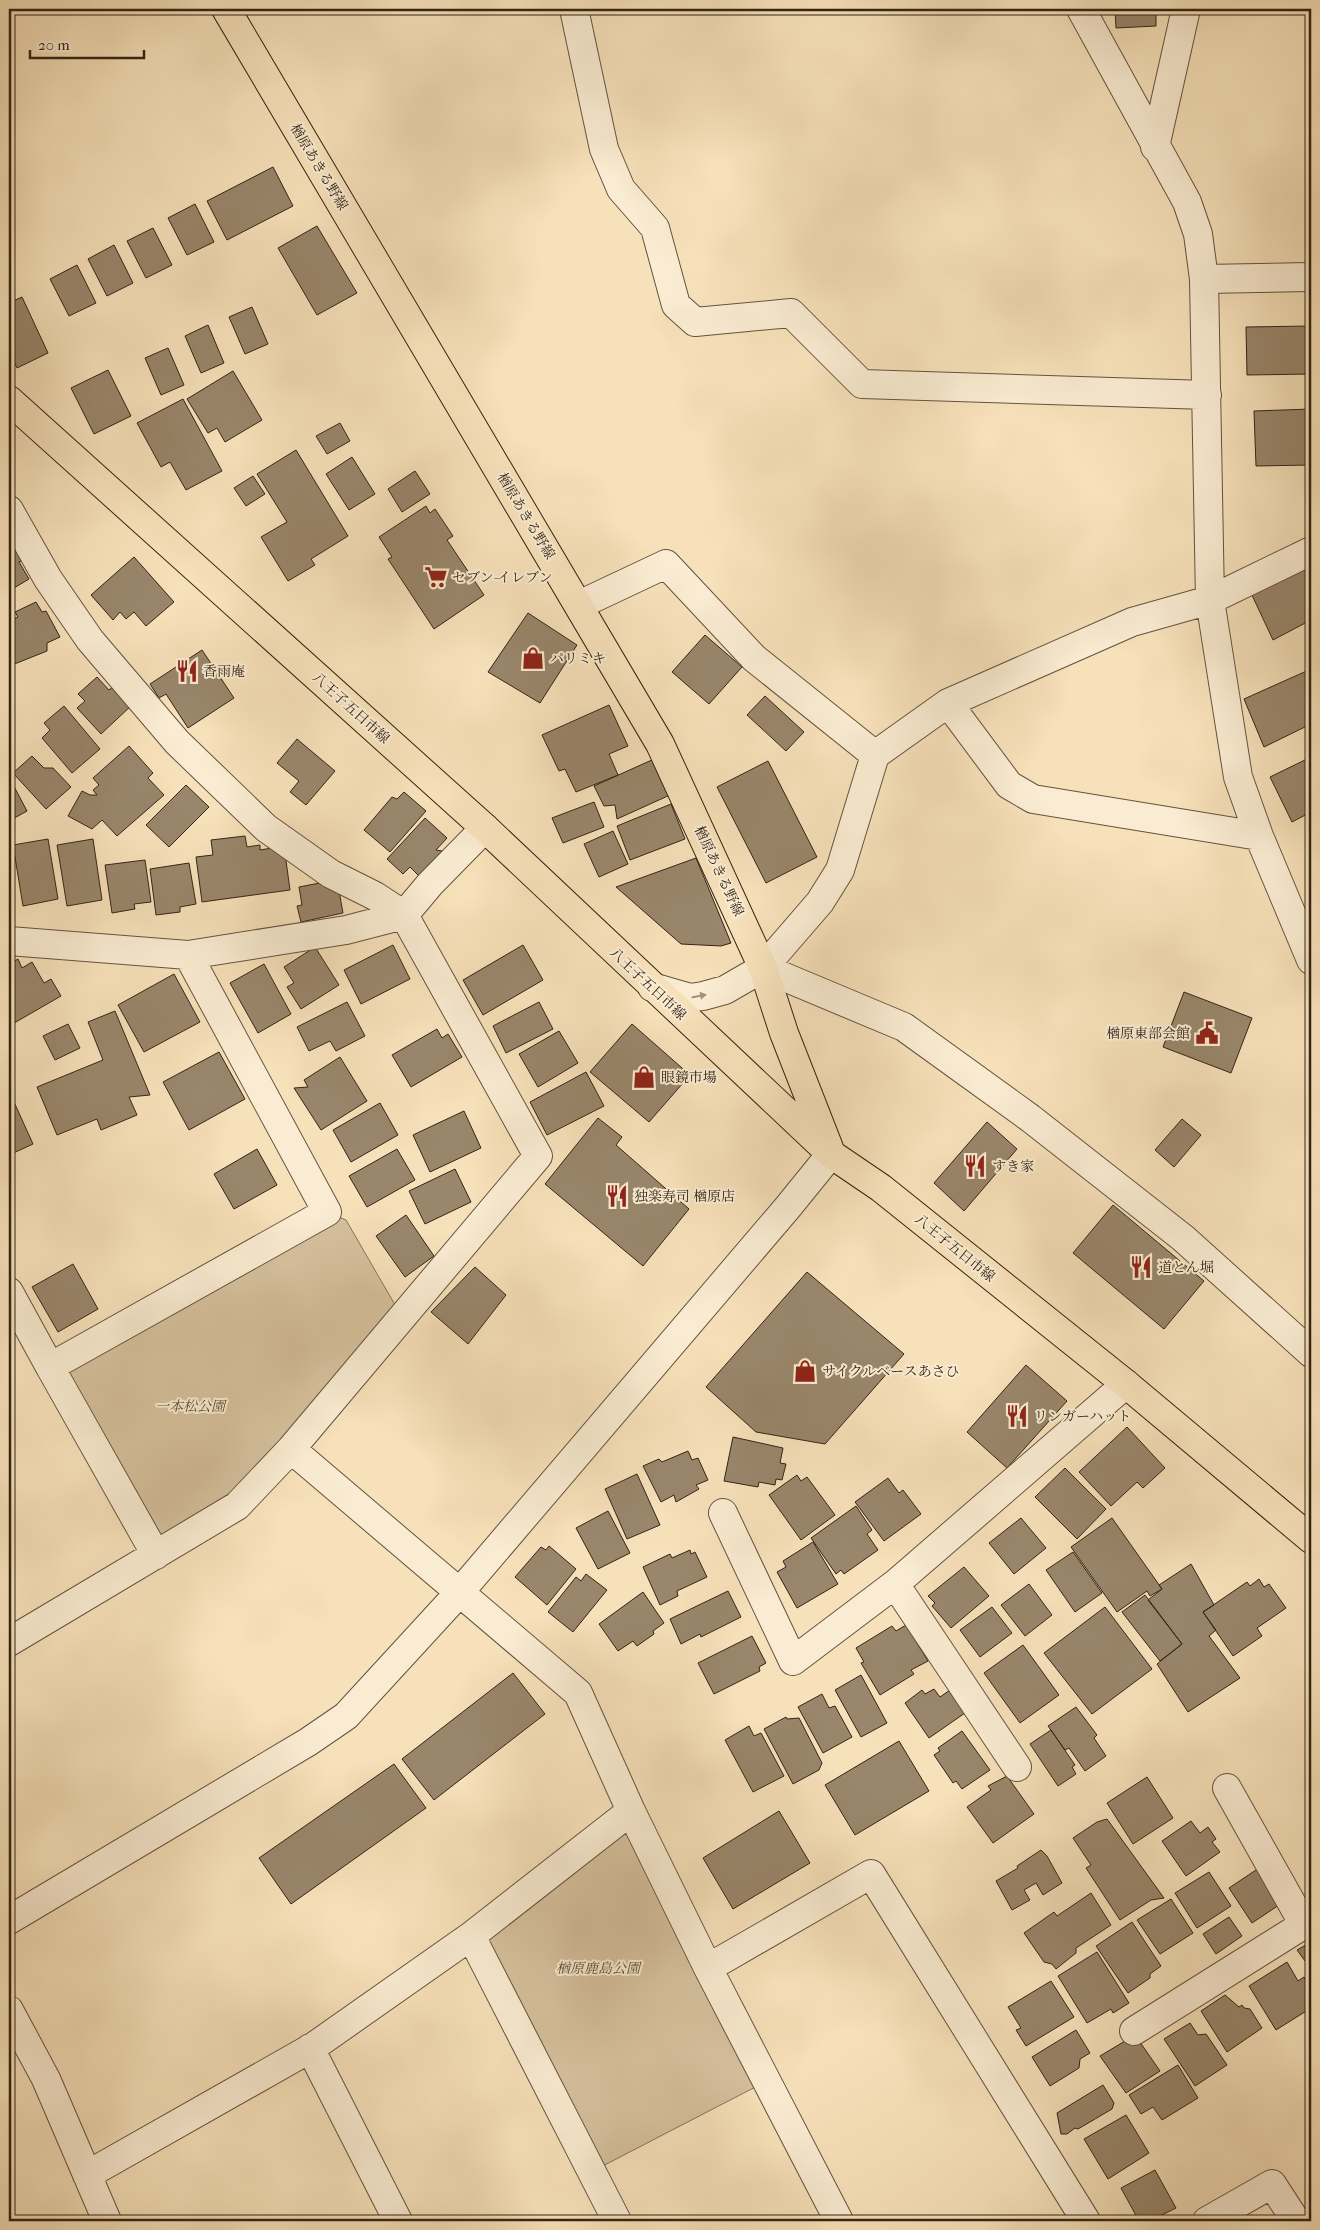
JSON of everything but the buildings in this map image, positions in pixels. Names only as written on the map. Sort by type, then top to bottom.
[{"type":"main road","name":"楢原あきる野線","points":[[226,9],[660,744],[763,968],[784,1032],[831,1154]]},
{"type":"main road","name":"八王子五日市線","points":[[9,400],[485,828],[831,1154],[881,1188],[1126,1384],[1311,1539]]},
{"type":"street","points":[[574,9],[604,149],[621,189],[655,228],[676,305],[695,322],[791,314],[862,384],[1207,396]]},
{"type":"street","points":[[1081,9],[1155,147],[1187,202],[1198,234],[1204,279],[1210,600],[1238,777],[1259,836],[1311,960]]},
{"type":"street","points":[[1155,147],[1186,9]]},
{"type":"street","points":[[1204,279],[1311,277]]},
{"type":"street","points":[[9,510],[48,579],[90,640],[176,742],[266,828],[331,874],[375,896],[404,915],[538,1156],[291,1449],[237,1506],[9,1642]]},
{"type":"street","points":[[652,987],[690,998],[702,996],[725,990],[763,968],[820,902],[840,870],[875,755],[948,703],[1132,622],[1210,600],[1311,551]]},
{"type":"street","points":[[579,605],[666,564],[754,658],[875,755]]},
{"type":"street","points":[[948,703],[1009,785],[1033,799],[1259,836]]},
{"type":"street","points":[[9,941],[188,955],[346,930],[404,915],[430,884],[485,828]]},
{"type":"street","points":[[50,1367],[327,1212],[188,955]]},
{"type":"street","points":[[763,968],[904,1028],[1030,1118],[1183,1238],[1311,1353]]},
{"type":"street","points":[[9,1920],[308,1742],[346,1716],[459,1593],[831,1154]]},
{"type":"street","points":[[9,1292],[156,1555]]},
{"type":"street","points":[[723,1513],[793,1661],[896,1584],[1126,1384]]},
{"type":"street","points":[[291,1449],[578,1693],[632,1812],[708,1968],[839,2221]]},
{"type":"street","points":[[896,1584],[1017,1767]]},
{"type":"street","points":[[1134,2031],[1307,1923],[1227,1788]]},
{"type":"street","points":[[87,2175],[310,2048],[471,1936],[632,1812]]},
{"type":"street","points":[[708,1968],[871,1874],[1086,2221]]},
{"type":"street","points":[[471,1936],[617,2221]]},
{"type":"street","points":[[9,2010],[46,2079],[107,2221]]},
{"type":"street","points":[[310,2048],[398,2221]]},
{"type":"street","points":[[1207,2221],[1272,2184],[1296,2221]]},
{"type":"green space","name":"一本松公園","points":[[327,1212],[346,1220],[402,1317],[291,1449],[156,1555],[50,1367]]},
{"type":"green space","name":"楢原鹿島公園","points":[[631,1812],[767,2081],[591,2172],[471,1936]]},
{"type":"place","name":"セブン-イレブン","points":[[436,577]]},
{"type":"place","name":"パリミキ","points":[[533,658]]},
{"type":"place","name":"香雨庵","points":[[187,671]]},
{"type":"place","name":"楢原東部会館","points":[[1207,1033]]},
{"type":"place","name":"眼鏡市場","points":[[644,1077]]},
{"type":"place","name":"すき家","points":[[975,1166]]},
{"type":"place","name":"独楽寿司 楢原店","points":[[617,1196]]},
{"type":"place","name":"道とん堀","points":[[1141,1267]]},
{"type":"place","name":"サイクルベースあさひ","points":[[805,1371]]},
{"type":"place","name":"リンガーハット","points":[[1017,1416]]}]
